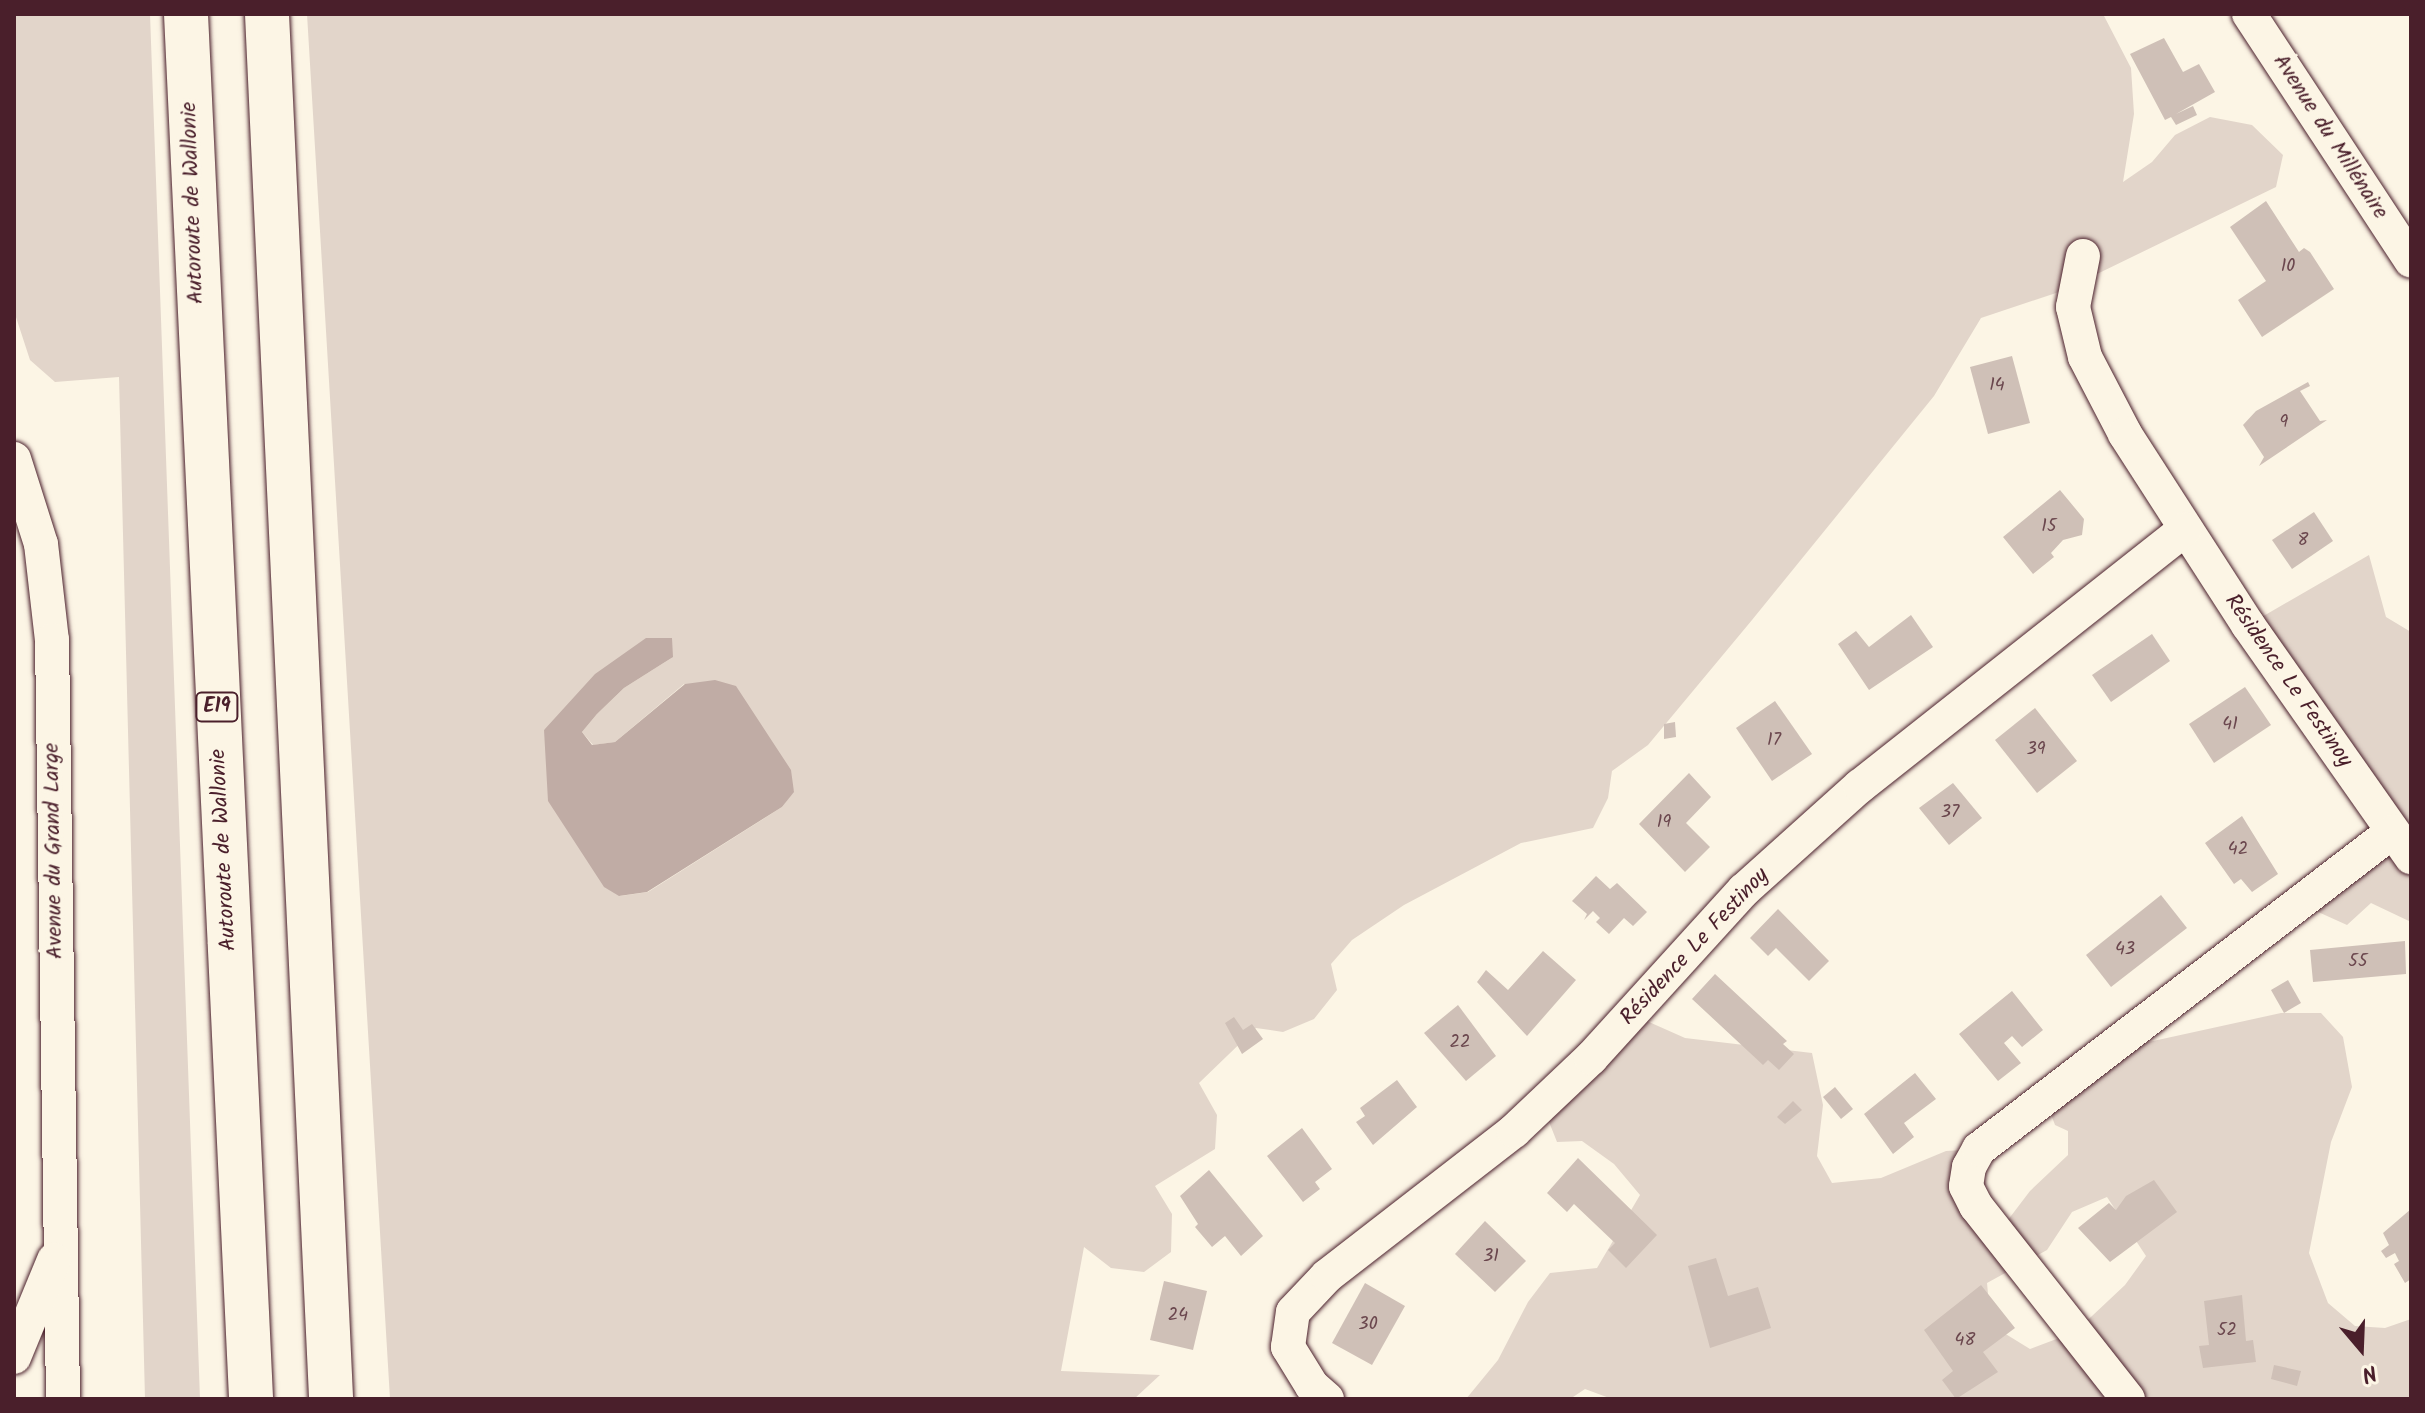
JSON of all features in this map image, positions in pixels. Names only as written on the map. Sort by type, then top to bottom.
[{"type":"highway","name":"Autoroute de Wallonie","points":[[186,14],[251,1399]]},
{"type":"highway","points":[[267,14],[331,1399]]},
{"type":"street","name":"Avenue du Millénaire","points":[[2249,14],[2411,261]]},
{"type":"street","name":"Résidence Le Festinoy","points":[[2083,256],[2073,307],[2085,357],[2185,529],[2402,844],[1990,1141],[1969,1167],[1966,1186],[1976,1206],[2128,1399]]},
{"type":"street","name":"Avenue du Grand Large","points":[[14,459],[41,544],[52,640],[63,1399]]},
{"type":"street","name":"Résidence Le Festinoy","points":[[1327,1399],[1312,1386],[1288,1347],[1293,1312],[1327,1276],[1514,1131],[1591,1058],[1744,890],[1860,786],[2185,529]]},
{"type":"street","name":"Avenue du Grand Large","points":[[14,1357],[59,1249]]},
{"type":"shaded area","points":[[14,14],[150,14],[200,1399],[145,1399],[119,377],[55,382],[30,360],[14,311]]},
{"type":"shaded area","points":[[307,14],[2103,14],[2131,68],[2134,114],[2123,182],[2152,162],[2175,135],[2210,117],[2252,125],[2283,155],[2276,187],[2062,291],[1981,318],[1934,396],[1752,620],[1648,745],[1612,771],[1608,798],[1593,828],[1521,843],[1404,905],[1352,940],[1331,964],[1337,990],[1314,1019],[1283,1032],[1256,1028],[1199,1083],[1217,1115],[1215,1149],[1155,1186],[1172,1214],[1171,1252],[1144,1272],[1111,1268],[1084,1247],[1061,1371],[1160,1375],[1134,1399],[390,1399]],"holes":[[[673,657],[624,688],[582,732],[593,745],[615,742],[684,684],[794,791],[782,807],[648,892],[620,896],[544,730]]]},
{"type":"shaded area","points":[[2369,555],[2386,617],[2411,632],[2411,922],[2371,903],[2347,925],[2296,902],[2392,832],[2248,625]]},
{"type":"shaded area","points":[[646,638],[672,638],[673,657],[624,688],[597,714],[582,732],[592,745],[615,742],[685,684],[715,680],[736,686],[791,770],[794,792],[782,807],[647,892],[619,896],[604,887],[548,801],[544,730],[595,674]]},
{"type":"shaded area","points":[[2281,1013],[2321,1013],[2343,1037],[2352,1087],[2331,1142],[2309,1253],[2328,1303],[2355,1326],[2385,1328],[2411,1319],[2411,1399],[1612,1399],[1585,1389],[1570,1399],[1466,1399],[1498,1360],[1528,1302],[1550,1273],[1597,1268],[1640,1195],[1614,1164],[1582,1141],[1557,1142],[1542,1104],[1631,1014],[1685,1038],[1812,1053],[1823,1105],[1817,1156],[1832,1183],[1881,1178],[1946,1151],[1979,1149],[1969,1167],[1998,1233],[2030,1191],[2068,1155],[2068,1131],[2055,1125],[2045,1098],[2144,1043]],"holes":[[[2107,1197],[2146,1256],[2125,1285],[2075,1332],[2030,1349],[1991,1325],[1987,1283],[2047,1250],[2072,1212]]]},
{"type":"building","points":[[2164,38],[2183,72],[2199,64],[2215,92],[2176,114],[2193,106],[2197,115],[2176,125],[2171,117],[2165,120],[2130,54]]},
{"type":"building","points":[[2266,201],[2299,252],[2304,248],[2310,252],[2334,289],[2262,337],[2238,300],[2266,281],[2230,227]]},
{"type":"building","points":[[2012,356],[2030,423],[1988,434],[1970,367]]},
{"type":"building","points":[[2308,382],[2310,386],[2300,391],[2320,421],[2327,420],[2259,466],[2264,457],[2243,425],[2256,411]]},
{"type":"building","points":[[2060,490],[2084,519],[2082,535],[2063,540],[2051,553],[2054,557],[2033,574],[2003,537]]},
{"type":"building","points":[[2314,512],[2333,541],[2292,569],[2272,540]]},
{"type":"building","points":[[1911,615],[1933,647],[1869,690],[1838,644],[1856,631],[1869,647]]},
{"type":"building","points":[[2152,634],[2170,661],[2111,702],[2092,675]]},
{"type":"building","points":[[2245,687],[2271,725],[2214,763],[2189,724]]},
{"type":"building","points":[[1775,701],[1812,754],[1772,781],[1736,728]]},
{"type":"building","points":[[2035,708],[2077,761],[2037,793],[1995,740]]},
{"type":"building","points":[[1675,722],[1676,737],[1664,739],[1664,724]]},
{"type":"building","points":[[1689,773],[1711,797],[1686,823],[1710,847],[1685,872],[1639,824]]},
{"type":"building","points":[[1953,783],[1982,818],[1949,845],[1919,808]]},
{"type":"building","points":[[2242,816],[2278,874],[2252,892],[2241,879],[2234,884],[2205,843]]},
{"type":"building","points":[[1596,876],[1610,889],[1617,883],[1647,912],[1633,926],[1624,918],[1609,934],[1596,922],[1600,918],[1593,911],[1584,920],[1587,914],[1572,901]]},
{"type":"building","points":[[2161,895],[2187,928],[2111,987],[2086,955]]},
{"type":"building","points":[[1778,909],[1829,961],[1809,981],[1776,948],[1768,956],[1750,938]]},
{"type":"building","points":[[2405,941],[2406,974],[2313,982],[2310,950]]},
{"type":"building","points":[[1543,951],[1576,980],[1527,1036],[1477,982],[1486,970],[1508,990]]},
{"type":"building","points":[[1715,974],[1787,1041],[1783,1044],[1794,1054],[1779,1070],[1768,1060],[1763,1065],[1692,999]]},
{"type":"building","points":[[2288,980],[2301,1003],[2284,1013],[2271,990]]},
{"type":"building","points":[[2012,991],[2043,1030],[2022,1047],[2012,1036],[2004,1043],[2021,1063],[1998,1081],[1959,1034]]},
{"type":"building","points":[[1458,1005],[1496,1056],[1466,1081],[1424,1033]]},
{"type":"building","points":[[1234,1017],[1243,1030],[1252,1024],[1263,1039],[1242,1054],[1225,1023]]},
{"type":"building","points":[[1915,1073],[1936,1099],[1904,1123],[1914,1137],[1893,1154],[1864,1114]]},
{"type":"building","points":[[1397,1080],[1417,1107],[1373,1145],[1356,1122],[1365,1116],[1360,1108]]},
{"type":"building","points":[[1835,1087],[1853,1109],[1841,1119],[1823,1097]]},
{"type":"building","points":[[1793,1101],[1802,1110],[1785,1124],[1777,1117]]},
{"type":"building","points":[[1302,1128],[1332,1169],[1315,1182],[1320,1189],[1303,1202],[1267,1156]]},
{"type":"building","points":[[1578,1158],[1657,1235],[1626,1268],[1608,1250],[1615,1243],[1574,1204],[1567,1212],[1547,1193]]},
{"type":"building","points":[[1209,1170],[1263,1236],[1241,1256],[1225,1236],[1212,1247],[1195,1227],[1198,1224],[1180,1196]]},
{"type":"building","points":[[2154,1180],[2177,1212],[2110,1262],[2078,1228],[2109,1203],[2116,1210],[2126,1196]]},
{"type":"building","points":[[2411,1209],[2411,1279],[2405,1283],[2394,1264],[2399,1261],[2395,1253],[2386,1258],[2381,1251],[2389,1245],[2383,1233]]},
{"type":"building","points":[[1485,1221],[1526,1261],[1495,1292],[1455,1254]]},
{"type":"building","points":[[1716,1258],[1728,1296],[1758,1287],[1771,1328],[1710,1348],[1688,1266]]},
{"type":"building","points":[[1164,1281],[1207,1291],[1193,1350],[1150,1340]]},
{"type":"building","points":[[1365,1283],[1405,1306],[1372,1365],[1332,1343]]},
{"type":"building","points":[[1981,1285],[2015,1328],[1983,1352],[1998,1372],[1956,1399],[1942,1380],[1953,1371],[1924,1330]]},
{"type":"building","points":[[2242,1295],[2246,1341],[2253,1340],[2256,1362],[2203,1368],[2199,1346],[2209,1345],[2204,1301]]},
{"type":"building","points":[[2274,1365],[2301,1371],[2297,1386],[2271,1379]]}]
